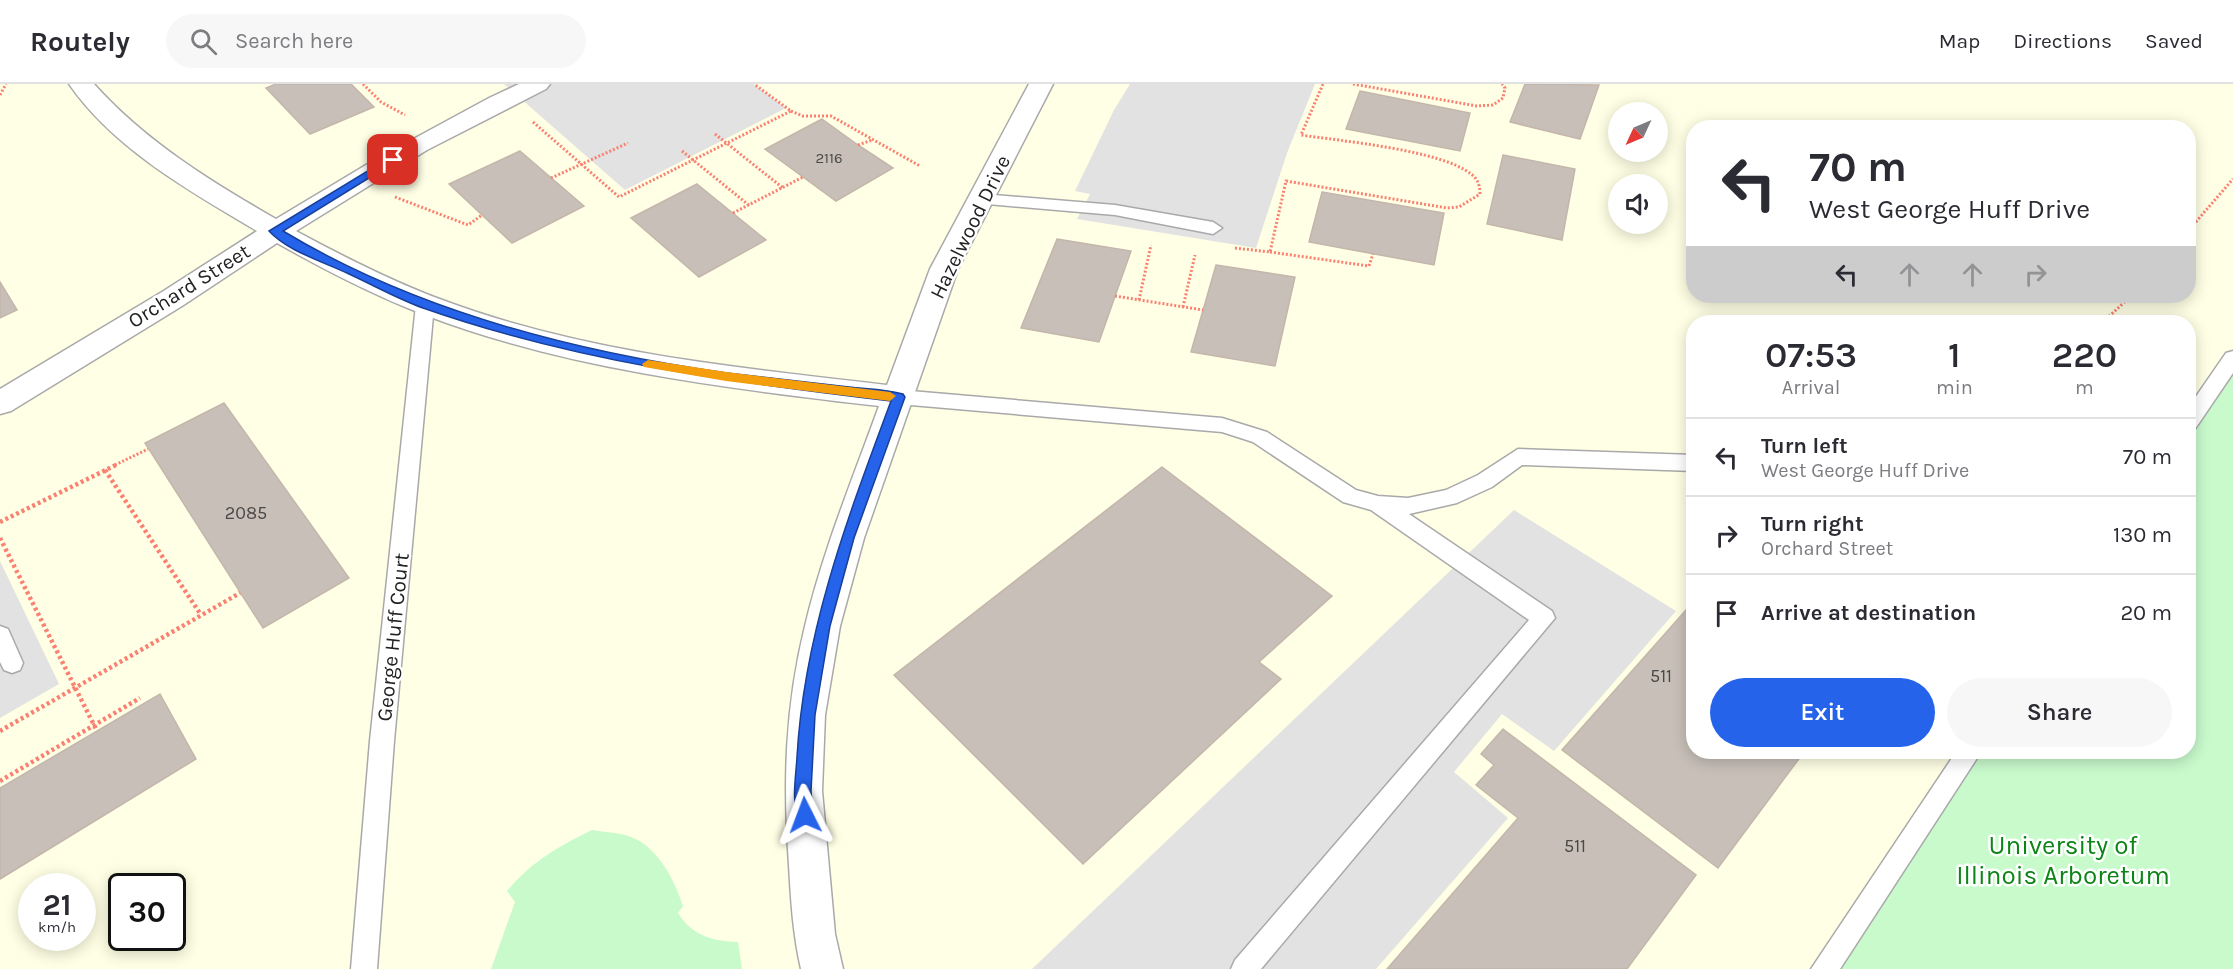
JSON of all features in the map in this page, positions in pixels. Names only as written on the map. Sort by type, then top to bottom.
[{"type":"street","points":[[81,84],[100,107],[137,141],[206,188],[302,247],[425,305],[529,337],[633,361],[726,377],[899,397]]},
{"type":"street","name":"Orchard Street","points":[[0,403],[275,231],[440,134],[538,84]]},
{"type":"street","name":"Hazelwood Drive","points":[[822,969],[814,934],[803,791],[807,715],[822,626],[844,549],[944,269],[1041,84]]},
{"type":"lane","points":[[982,199],[1115,210],[1213,228]]},
{"type":"lane","name":"George Huff Court","points":[[364,969],[382,741],[425,305]]},
{"type":"lane","points":[[2196,412],[2233,358]]},
{"type":"lane","points":[[899,397],[1222,425],[1260,436],[1350,496],[1378,504],[1408,506],[1450,497],[1485,481],[1518,457],[1686,463]]},
{"type":"lane","points":[[1244,969],[1544,618],[1378,504]]},
{"type":"lane","points":[[0,636],[12,663]]},
{"type":"lane","points":[[1824,969],[1964,759]]},
{"type":"path","points":[[0,95],[6,84]]},
{"type":"path","points":[[363,84],[381,102],[440,134]]},
{"type":"path","points":[[754,84],[791,111],[803,116],[831,116],[920,166]]},
{"type":"path","points":[[1270,252],[1286,181],[1440,207],[1459,207],[1479,194],[1480,185],[1473,175],[1450,162],[1301,135],[1323,84]]},
{"type":"path","points":[[1353,84],[1477,106],[1493,105],[1503,98],[1505,88],[1502,84]]},
{"type":"path","points":[[530,120],[620,197],[791,111]]},
{"type":"path","points":[[715,134],[783,188]]},
{"type":"path","points":[[858,145],[872,140]]},
{"type":"path","points":[[551,178],[628,143]]},
{"type":"path","points":[[682,151],[750,206]]},
{"type":"path","points":[[733,213],[803,177]]},
{"type":"path","points":[[2196,222],[2233,179]]},
{"type":"path","points":[[394,197],[468,225],[483,215]]},
{"type":"path","points":[[1139,300],[1153,237]]},
{"type":"path","points":[[1229,247],[1370,266],[1373,254]]},
{"type":"path","points":[[1183,307],[1196,254]]},
{"type":"path","points":[[1115,296],[1203,310]]},
{"type":"path","points":[[2111,315],[2123,303]]},
{"type":"path","points":[[0,522],[148,448]]},
{"type":"path","points":[[105,470],[201,615]]},
{"type":"path","points":[[0,538],[97,731]]},
{"type":"path","points":[[0,731],[240,593]]},
{"type":"path","points":[[0,781],[140,699]]},
{"type":"shaded area","points":[[0,84],[2233,84],[2233,969],[0,969]]},
{"type":"shaded area","points":[[504,84],[753,84],[786,108],[625,190]]},
{"type":"shaded area","points":[[1130,84],[1315,84],[1287,153],[1256,248],[1077,219],[1090,194],[1075,191],[1114,110]]},
{"type":"shaded area","points":[[1514,510],[1676,611],[1554,751],[1502,714],[1454,772],[1508,818],[1376,969],[1032,969]]},
{"type":"shaded area","points":[[0,561],[59,684],[0,718]]},
{"type":"green space","name":"University of Illinois Arboretum","points":[[2233,356],[2233,969],[1814,969],[1958,759],[2196,759],[2196,411]]},
{"type":"green space","points":[[592,830],[621,834],[636,839],[654,853],[674,884],[683,906],[678,913],[684,921],[704,936],[738,942],[742,969],[491,969],[515,902],[507,891],[526,871],[546,856]]},
{"type":"building","points":[[276,84],[351,84],[374,107],[310,134],[266,88]]},
{"type":"building","points":[[1525,84],[1599,85],[1580,139],[1510,122]]},
{"type":"building","points":[[1360,91],[1470,113],[1460,151],[1346,129]]},
{"type":"building","points":[[822,119],[893,168],[836,201],[765,149]]},
{"type":"building","points":[[520,151],[584,206],[512,243],[449,184]]},
{"type":"building","points":[[1503,155],[1575,169],[1562,240],[1487,224]]},
{"type":"building","points":[[697,184],[766,240],[699,277],[631,218]]},
{"type":"building","points":[[1322,192],[1444,213],[1434,265],[1309,242]]},
{"type":"building","points":[[1057,239],[1131,251],[1099,342],[1021,328]]},
{"type":"building","points":[[1216,265],[1295,277],[1275,366],[1191,352]]},
{"type":"building","points":[[0,282],[17,310],[0,318]]},
{"type":"building","points":[[224,403],[349,578],[263,628],[145,443]]},
{"type":"building","points":[[1162,467],[1332,596],[1259,662],[1281,679],[1083,864],[894,675]]},
{"type":"building","points":[[1686,610],[1686,759],[1799,759],[1718,868],[1562,750]]},
{"type":"building","points":[[160,694],[196,759],[0,879],[0,788]]},
{"type":"building","points":[[1503,729],[1696,875],[1627,969],[1387,969],[1518,818],[1476,785],[1494,765],[1481,754]]},
{"type":"slow traffic","points":[[648,364],[726,377],[890,396]]},
{"type":"route","points":[[393,160],[275,231],[302,247],[425,305],[529,337],[633,361],[726,377],[899,397],[847,538],[822,626],[807,715],[803,791],[805,815]]}]
